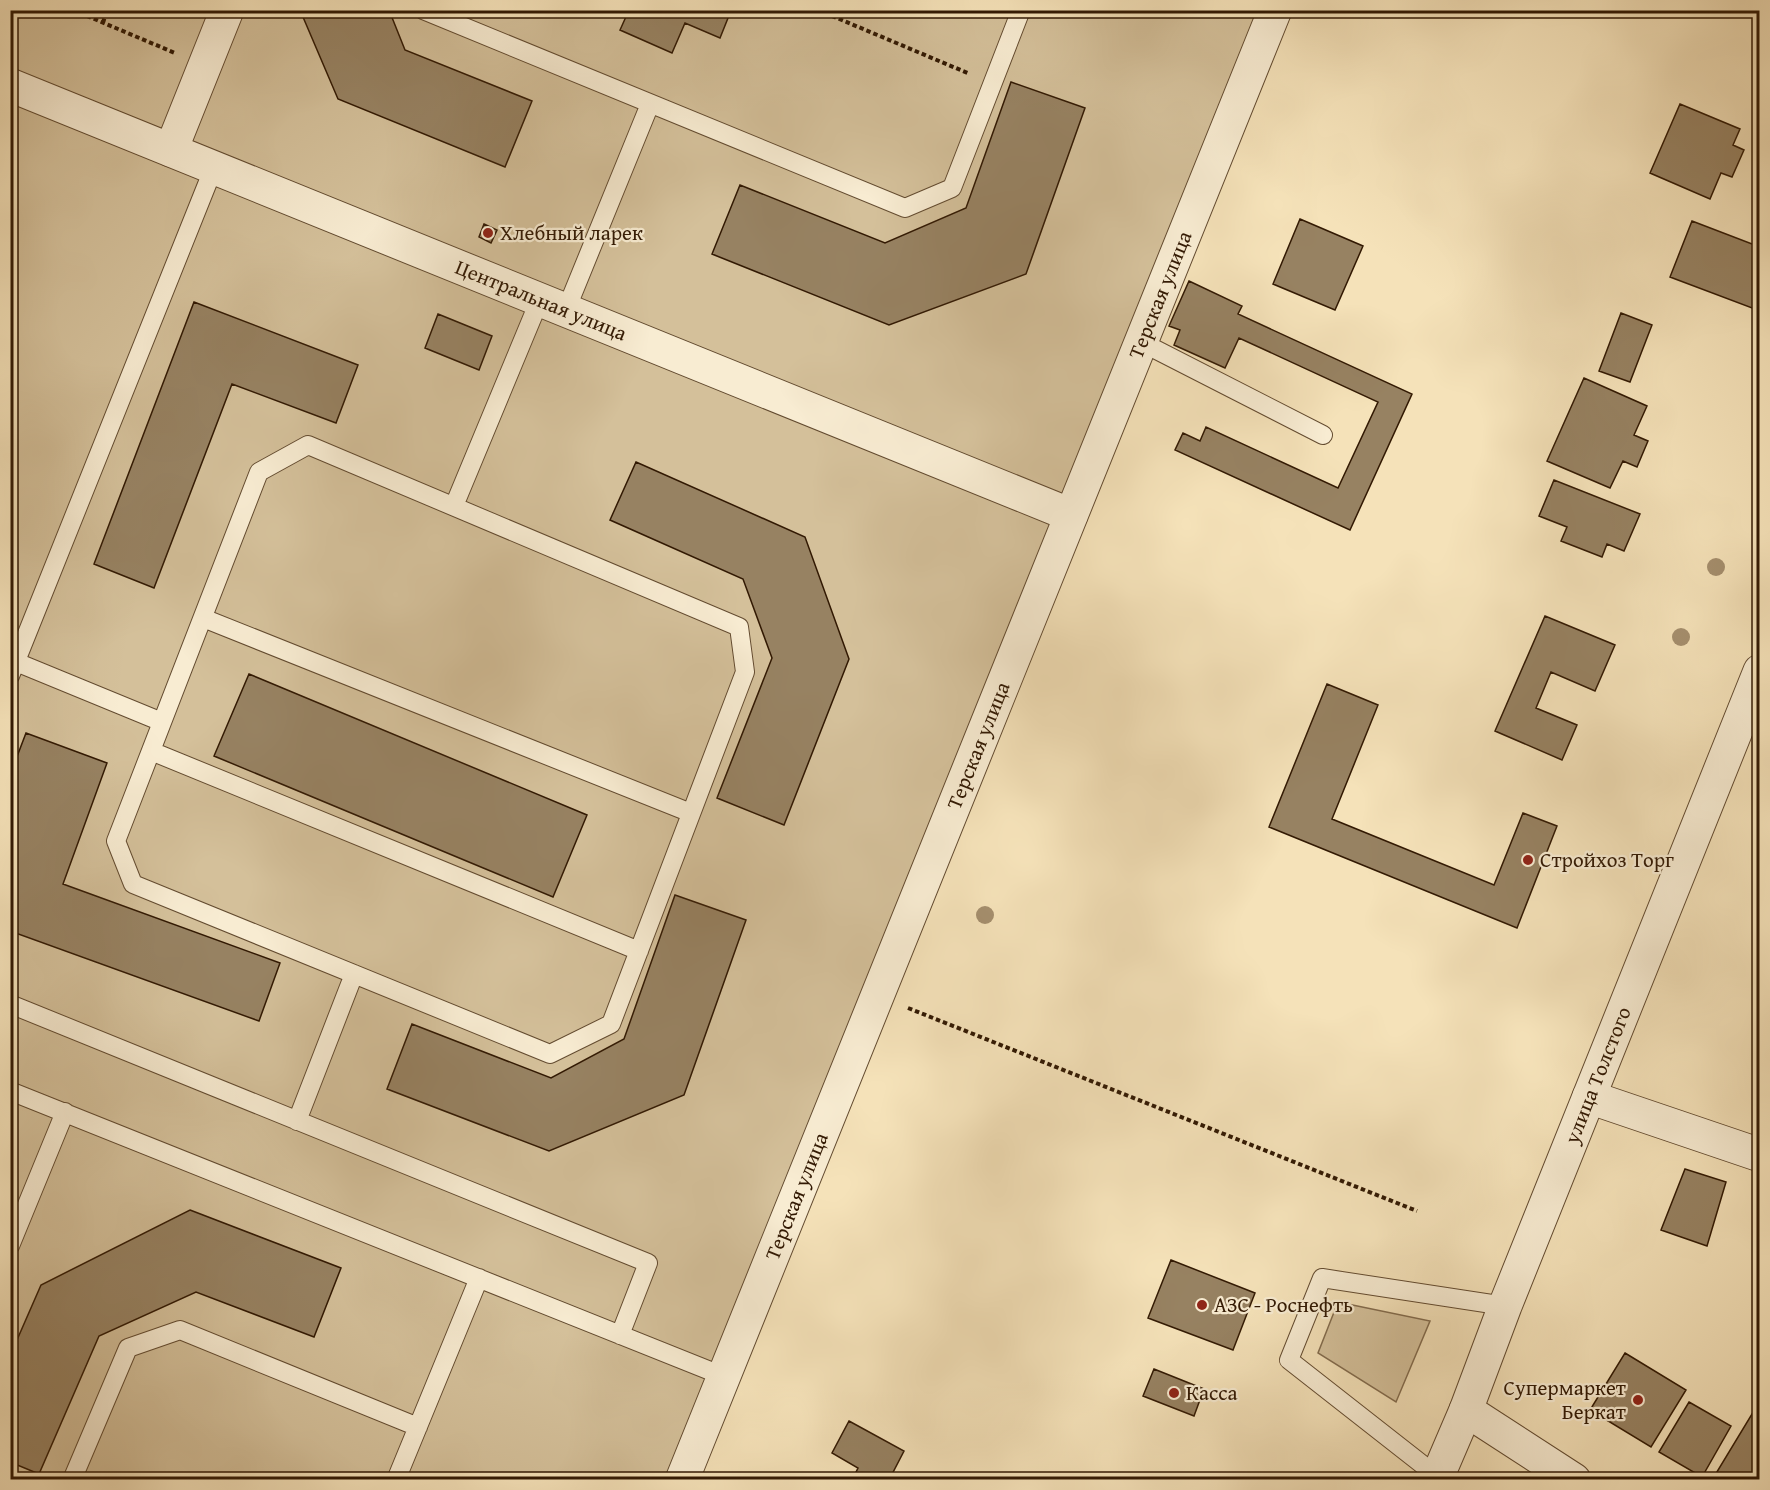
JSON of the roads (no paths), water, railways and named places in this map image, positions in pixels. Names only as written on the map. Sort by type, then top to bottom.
[{"type":"street","points":[[171,150],[227,10]]},
{"type":"street","name":"Терская улица","points":[[681,1479],[1275,10]]},
{"type":"street","name":"Центральная улица","points":[[10,85],[1071,515]]},
{"type":"street","name":"улица Толстого","points":[[1437,1478],[1760,671]]},
{"type":"street","points":[[1589,1097],[1760,1155]]},
{"type":"street","points":[[1466,1410],[1574,1479]]},
{"type":"lane","points":[[423,10],[905,208],[952,188],[1021,10]]},
{"type":"lane","points":[[453,506],[650,104]]},
{"type":"lane","points":[[162,722],[13,669],[214,167]]},
{"type":"lane","points":[[1141,342],[1323,435]]},
{"type":"lane","points":[[308,445],[739,627],[745,672],[611,1024],[550,1054],[133,884],[116,841],[203,618],[259,472],[308,445]]},
{"type":"lane","points":[[203,618],[692,813]]},
{"type":"lane","points":[[151,751],[639,951]]},
{"type":"lane","points":[[297,1121],[354,974]]},
{"type":"lane","points":[[10,1004],[648,1263],[620,1335]]},
{"type":"lane","points":[[10,1091],[723,1376]]},
{"type":"lane","points":[[10,1246],[65,1112]]},
{"type":"lane","points":[[396,1479],[479,1278]]},
{"type":"lane","points":[[1437,1478],[1288,1360],[1322,1278],[1505,1306]]},
{"type":"lane","points":[[72,1479],[128,1348],[180,1330],[418,1427]]},
{"type":"place","name":"Хлебный ларек","points":[[488,233]]},
{"type":"place","name":"Стройхоз Торг","points":[[1528,860]]},
{"type":"place","name":"АЗС - Роснефть","points":[[1202,1305]]},
{"type":"place","name":"Касса","points":[[1174,1393]]},
{"type":"place","name":"Супермаркет Беркат","points":[[1638,1400]]}]
